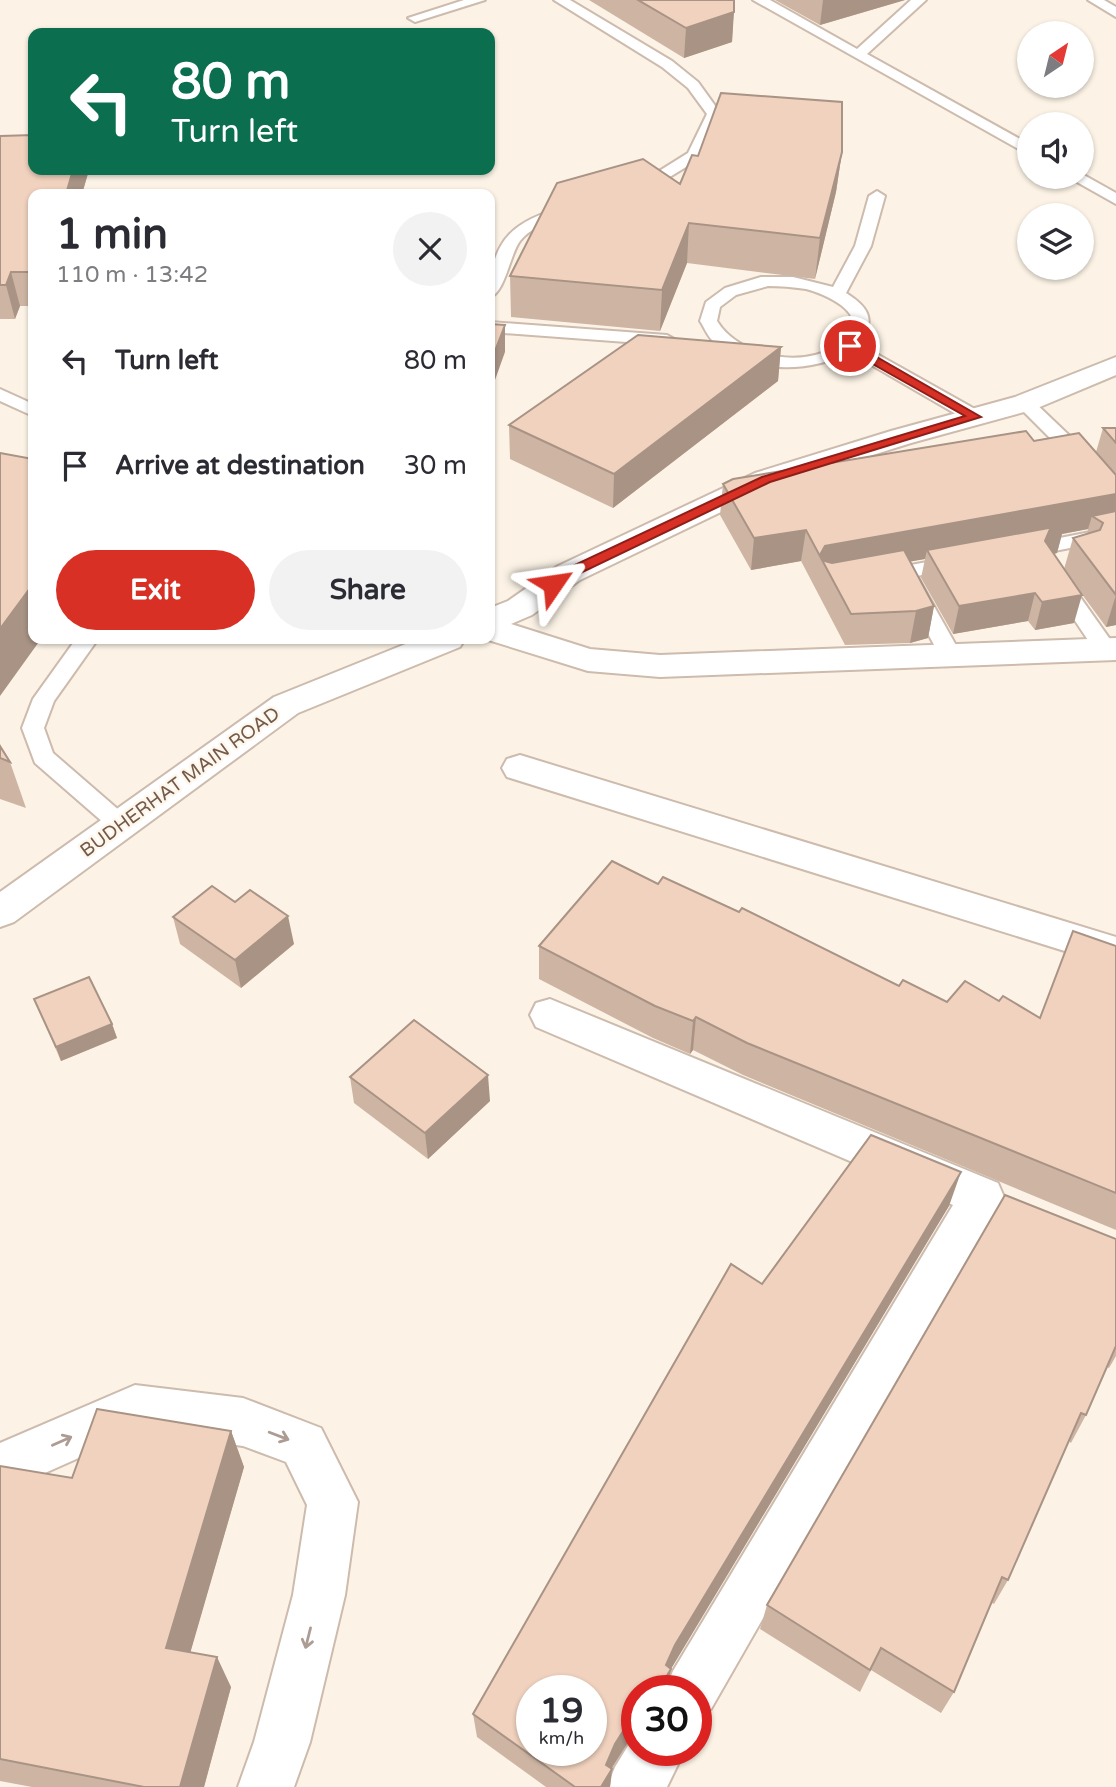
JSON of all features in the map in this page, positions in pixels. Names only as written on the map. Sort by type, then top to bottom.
[{"type":"street","points":[[495,619],[520,608],[569,573],[766,480],[1025,403],[1116,365]]},
{"type":"street","points":[[495,630],[587,660],[660,666],[1111,650]]},
{"type":"street","name":"BUDHERHAT MAIN ROAD","points":[[0,912],[286,705],[436,644]]},
{"type":"street","points":[[520,768],[1116,952]]},
{"type":"street","points":[[550,1015],[1001,1205],[702,1675]]},
{"type":"street","points":[[0,1468],[135,1408],[243,1422],[303,1445],[333,1502],[319,1595],[282,1742],[266,1787]]},
{"type":"street","points":[[635,1787],[647,1766]]},
{"type":"lane","points":[[415,18],[478,0]]},
{"type":"lane","points":[[561,0],[667,64],[694,85],[714,114],[694,156],[641,190],[628,194]]},
{"type":"lane","points":[[760,0],[1017,143]]},
{"type":"lane","points":[[858,55],[919,0]]},
{"type":"lane","points":[[1095,0],[1116,13]]},
{"type":"lane","points":[[1094,187],[1116,199]]},
{"type":"lane","points":[[837,295],[863,246],[877,196]]},
{"type":"lane","points":[[495,280],[512,238],[536,221],[588,205]]},
{"type":"lane","points":[[779,281],[816,286],[853,306],[861,320],[860,334],[850,346],[834,355],[813,361],[764,360],[741,353],[723,343],[711,330],[707,317],[712,304],[725,293],[743,285],[779,281]]},
{"type":"lane","points":[[495,327],[723,343]]},
{"type":"lane","points":[[850,346],[975,417]]},
{"type":"lane","points":[[0,394],[28,408]]},
{"type":"lane","points":[[1025,403],[1068,445],[1116,501]]},
{"type":"lane","points":[[1068,445],[1092,448]]},
{"type":"lane","points":[[1015,552],[1116,533]]},
{"type":"lane","points":[[1111,650],[1050,568],[1052,562],[1116,549]]},
{"type":"lane","points":[[879,576],[974,560]]},
{"type":"lane","points":[[905,572],[951,656]]},
{"type":"lane","points":[[83,644],[44,699],[33,728],[43,757],[120,824]]},
{"type":"building","points":[[638,0],[734,0],[734,12],[686,28]]},
{"type":"building","points":[[721,93],[842,102],[842,152],[820,238],[689,223],[662,290],[510,276],[557,183],[643,159],[680,184],[692,155],[698,156]]},
{"type":"building","points":[[28,135],[28,175],[72,175],[67,189],[28,189],[28,272],[11,272],[6,285],[0,285],[0,136]]},
{"type":"building","points":[[495,324],[505,325],[495,351]]},
{"type":"building","points":[[638,335],[781,347],[614,474],[509,425]]},
{"type":"building","points":[[1103,428],[1116,428],[1116,443]]},
{"type":"building","points":[[1026,431],[1034,441],[1079,433],[1116,475],[1116,494],[825,546],[820,555],[825,561],[832,563],[904,550],[934,606],[916,611],[851,614],[806,530],[754,538],[723,484],[733,479]]},
{"type":"building","points":[[0,453],[28,458],[28,591],[0,629]]},
{"type":"building","points":[[1116,511],[1116,595],[1073,538],[1100,530],[1103,523],[1092,516]]},
{"type":"building","points":[[1065,525],[1050,529],[1045,541],[1082,595],[1042,602],[1035,593],[959,606],[927,550]]},
{"type":"building","points":[[0,746],[10,762],[0,758]]},
{"type":"building","points":[[612,861],[658,884],[663,877],[739,912],[742,908],[899,986],[903,980],[947,1002],[965,981],[999,1001],[1003,996],[1040,1018],[1073,931],[1116,946],[1116,1193],[747,1043],[696,1017],[693,1021],[655,1006],[539,946]]},
{"type":"building","points":[[212,886],[235,902],[250,890],[288,916],[235,960],[173,917]]},
{"type":"building","points":[[89,977],[112,1024],[56,1047],[34,999]]},
{"type":"building","points":[[414,1020],[488,1075],[425,1133],[350,1077]]},
{"type":"building","points":[[871,1135],[961,1172],[675,1645],[666,1665],[671,1669],[667,1675],[621,1675],[621,1734],[607,1763],[607,1675],[516,1675],[516,1745],[473,1714],[731,1264],[762,1284]]},
{"type":"building","points":[[1005,1195],[1116,1239],[1116,1346],[1086,1415],[1081,1413],[1008,1580],[1002,1577],[954,1692],[881,1648],[870,1670],[767,1605]]},
{"type":"building","points":[[97,1409],[231,1431],[166,1648],[217,1657],[180,1787],[144,1787],[0,1759],[0,1466],[72,1478]]},
{"type":"building","points":[[546,1766],[607,1766],[612,1769],[601,1787],[575,1787]]},
{"type":"route","points":[[553,584],[569,573],[667,525],[766,480],[901,437],[975,417],[850,346]]}]
